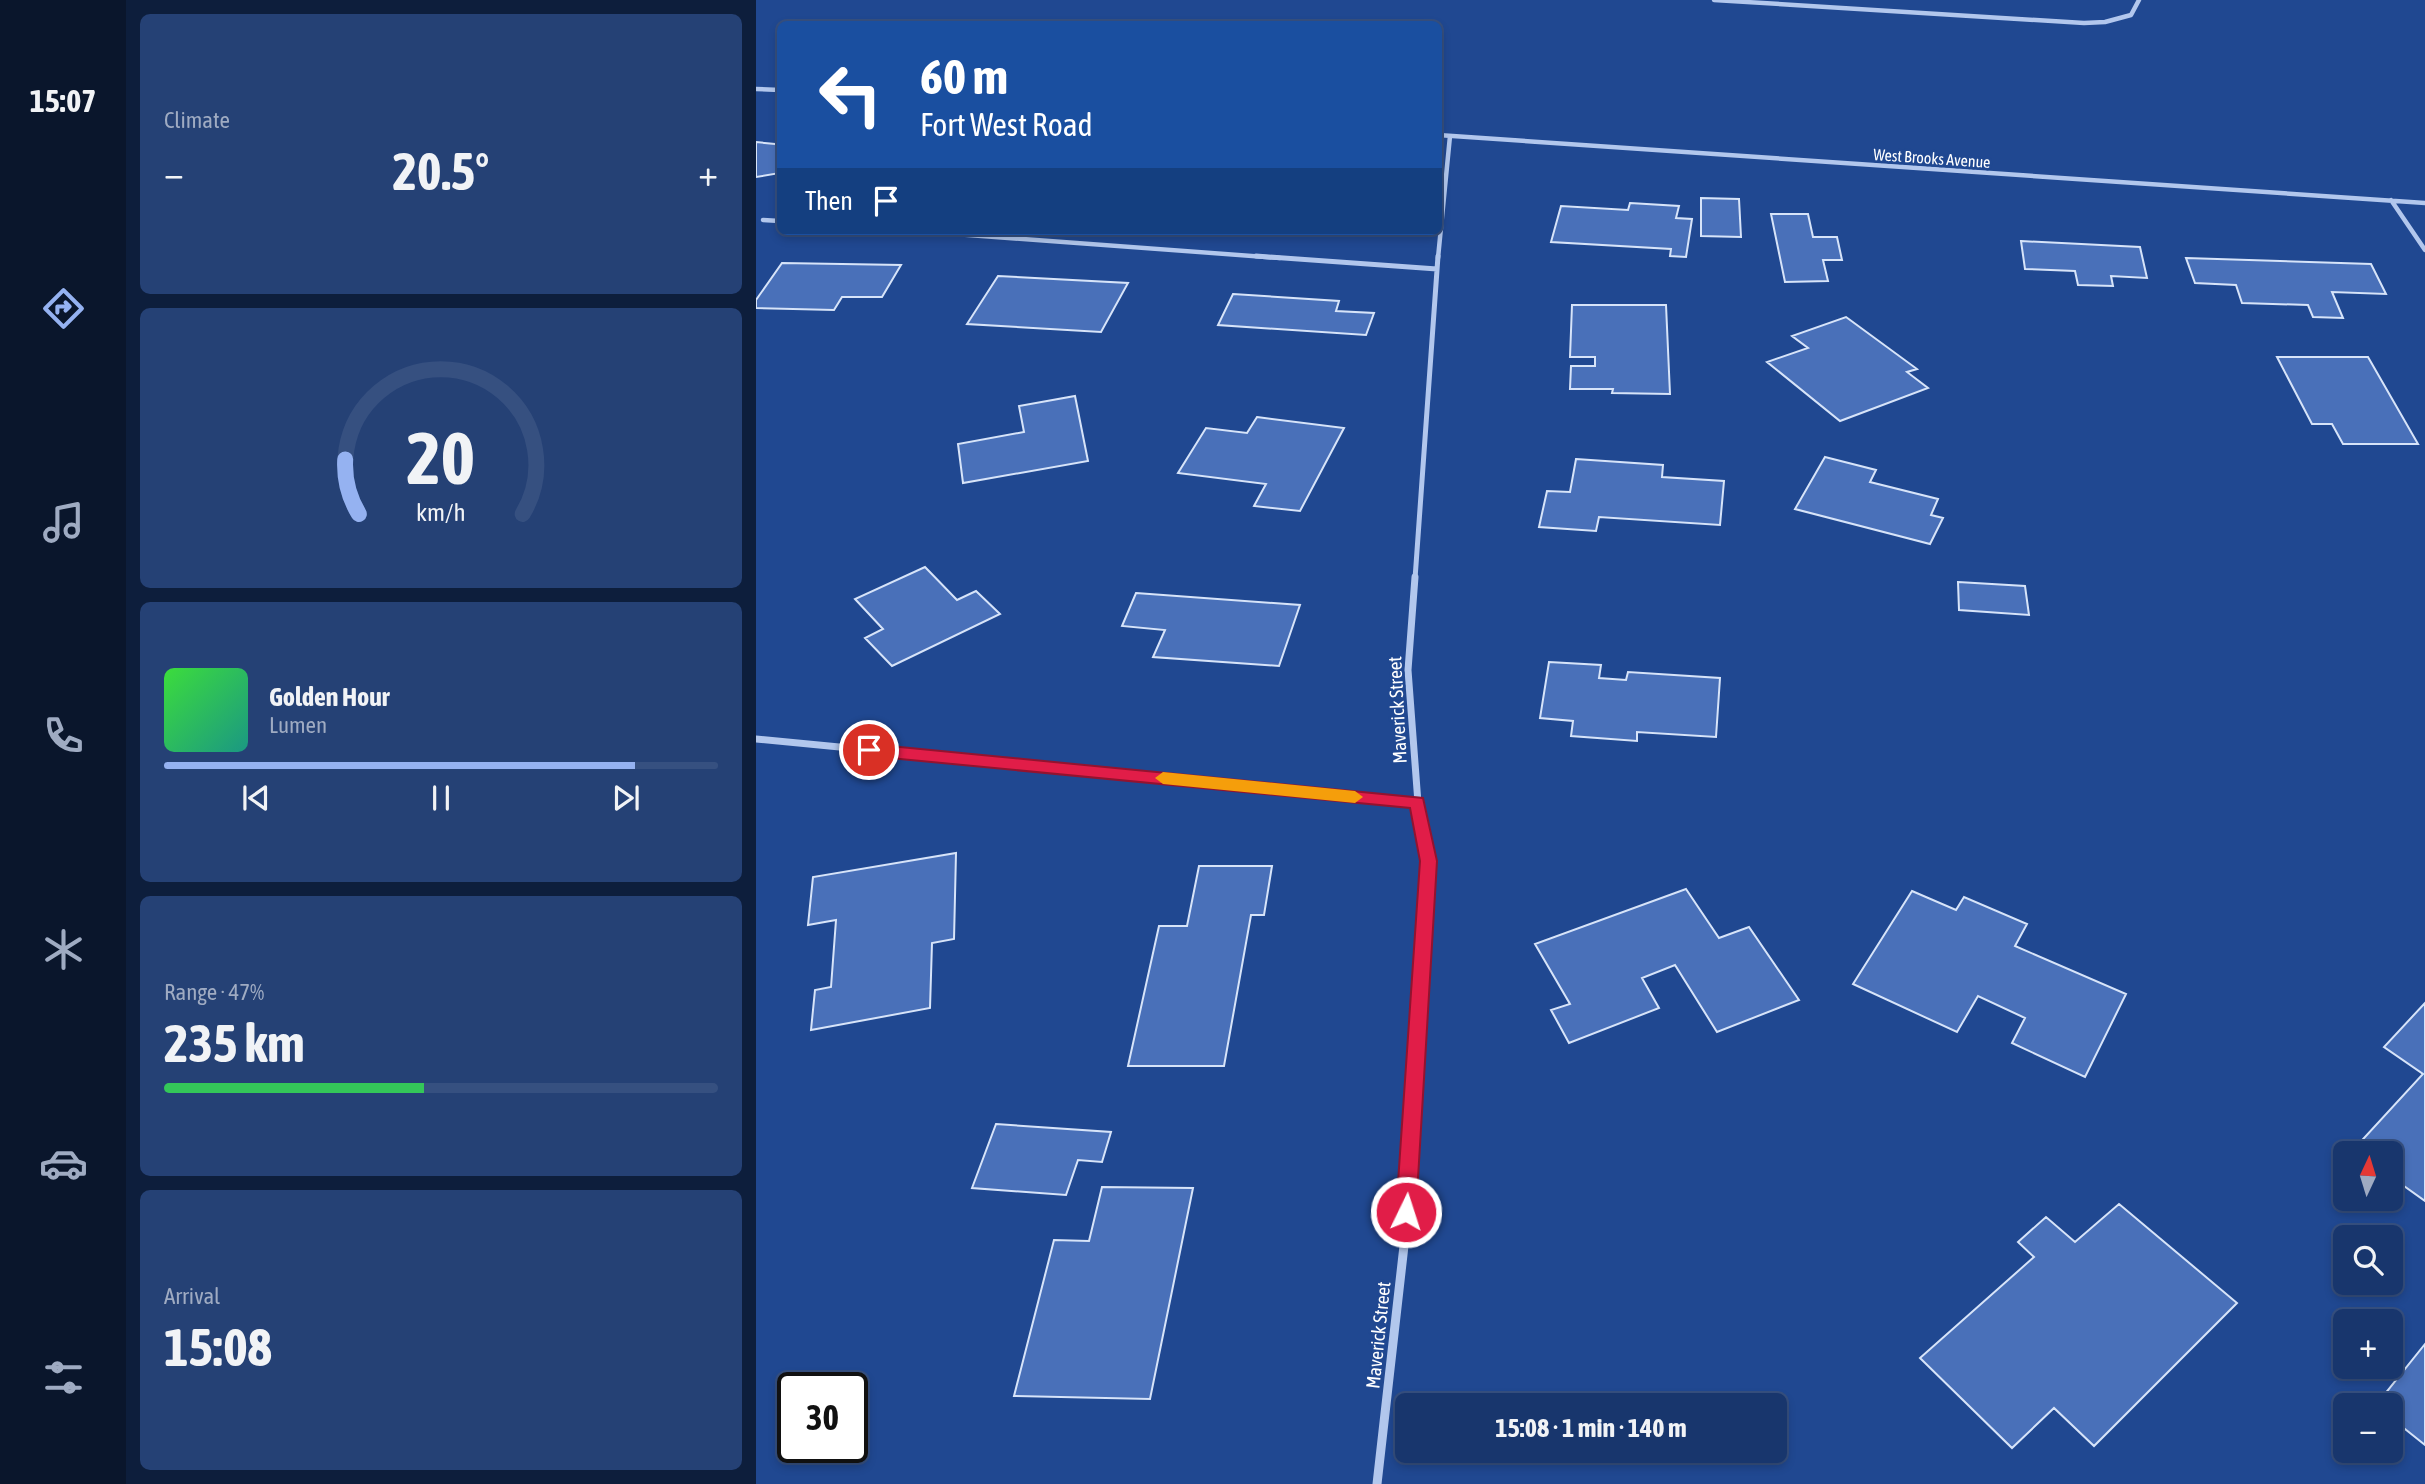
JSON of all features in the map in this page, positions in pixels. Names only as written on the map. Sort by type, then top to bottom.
[{"type":"street","points":[[1714,0],[2084,23],[2105,22],[2131,15],[2139,0]]},
{"type":"street","points":[[756,89],[777,90]]},
{"type":"street","name":"West Brooks Avenue","points":[[1442,135],[2425,203]]},
{"type":"street","name":"Maverick Street","points":[[1442,218],[1450,136]]},
{"type":"street","points":[[2391,200],[2425,250]]},
{"type":"street","points":[[763,220],[777,221]]},
{"type":"street","points":[[970,235],[1437,269]]},
{"type":"street","name":"Maverick Street","points":[[1377,1484],[1405,1237],[1428,861],[1418,803],[1408,670],[1440,235]]},
{"type":"street","points":[[756,739],[1418,803]]},
{"type":"building","points":[[756,142],[775,144],[777,174],[756,177]]},
{"type":"building","points":[[1701,198],[1739,199],[1741,237],[1701,236]]},
{"type":"building","points":[[1630,203],[1679,206],[1676,218],[1692,219],[1686,257],[1670,256],[1671,249],[1551,242],[1561,206],[1628,210]]},
{"type":"building","points":[[1771,214],[1808,214],[1813,237],[1837,237],[1842,260],[1823,260],[1828,281],[1785,282]]},
{"type":"building","points":[[2021,241],[2140,247],[2147,278],[2111,276],[2113,286],[2078,285],[2075,271],[2025,269]]},
{"type":"building","points":[[2186,258],[2371,264],[2386,294],[2332,292],[2343,318],[2313,317],[2308,305],[2242,303],[2236,285],[2195,283]]},
{"type":"building","points":[[782,263],[901,265],[882,297],[842,297],[834,310],[756,308],[756,300]]},
{"type":"building","points":[[998,276],[1128,283],[1101,332],[967,324]]},
{"type":"building","points":[[1233,294],[1339,301],[1336,311],[1374,313],[1366,335],[1218,325]]},
{"type":"building","points":[[1572,305],[1666,305],[1670,394],[1612,393],[1613,389],[1570,389],[1571,366],[1595,366],[1595,357],[1570,357]]},
{"type":"building","points":[[1846,317],[1917,369],[1907,372],[1928,388],[1840,421],[1767,362],[1808,348],[1792,336]]},
{"type":"building","points":[[2277,357],[2368,357],[2418,444],[2343,444],[2332,424],[2312,424]]},
{"type":"building","points":[[1075,396],[1088,461],[963,483],[958,444],[1024,432],[1019,406]]},
{"type":"building","points":[[1257,417],[1344,428],[1300,511],[1254,506],[1266,484],[1178,473],[1206,428],[1247,433]]},
{"type":"building","points":[[1825,457],[1876,470],[1870,482],[1938,499],[1931,515],[1943,518],[1930,544],[1795,509]]},
{"type":"building","points":[[1576,459],[1663,465],[1662,477],[1724,481],[1720,525],[1599,517],[1596,531],[1539,527],[1547,491],[1570,492]]},
{"type":"building","points":[[925,567],[957,600],[976,591],[1000,614],[892,666],[865,638],[883,629],[855,599]]},
{"type":"building","points":[[1958,582],[2025,586],[2029,615],[1959,610]]},
{"type":"building","points":[[1136,593],[1300,605],[1279,666],[1153,657],[1165,630],[1122,626]]},
{"type":"building","points":[[1549,662],[1601,665],[1599,678],[1626,680],[1628,672],[1720,678],[1716,737],[1637,732],[1637,741],[1571,736],[1573,721],[1540,718]]},
{"type":"building","points":[[956,853],[954,939],[932,943],[930,1008],[811,1030],[815,990],[831,987],[836,920],[808,925],[813,877]]},
{"type":"building","points":[[1199,866],[1272,866],[1264,915],[1251,915],[1224,1066],[1128,1066],[1159,926],[1187,926]]},
{"type":"building","points":[[1686,889],[1719,938],[1749,927],[1799,1000],[1717,1032],[1675,965],[1642,978],[1659,1008],[1569,1043],[1551,1010],[1570,1004],[1535,944]]},
{"type":"building","points":[[1912,891],[1956,910],[1964,897],[2027,924],[2015,946],[2126,994],[2085,1077],[2012,1043],[2025,1018],[1978,996],[1957,1032],[1853,984]]},
{"type":"building","points":[[2425,1003],[2425,1201],[2403,1185],[2403,1141],[2361,1141],[2423,1074],[2384,1047]]},
{"type":"building","points":[[996,1124],[1111,1132],[1102,1162],[1078,1160],[1066,1195],[972,1188]]},
{"type":"building","points":[[1102,1187],[1193,1188],[1150,1399],[1014,1396],[1054,1240],[1089,1241]]},
{"type":"building","points":[[2119,1204],[2237,1303],[2094,1446],[2054,1408],[2012,1448],[1920,1358],[2034,1257],[2018,1242],[2046,1217],[2075,1242]]},
{"type":"building","points":[[2425,1344],[2425,1445],[2403,1427],[2403,1393],[2386,1393],[2397,1379],[2403,1379],[2403,1371]]},
{"type":"slow traffic","points":[[1163,778],[1355,797]]},
{"type":"route","points":[[869,750],[1418,803],[1428,861],[1406,1212]]}]
